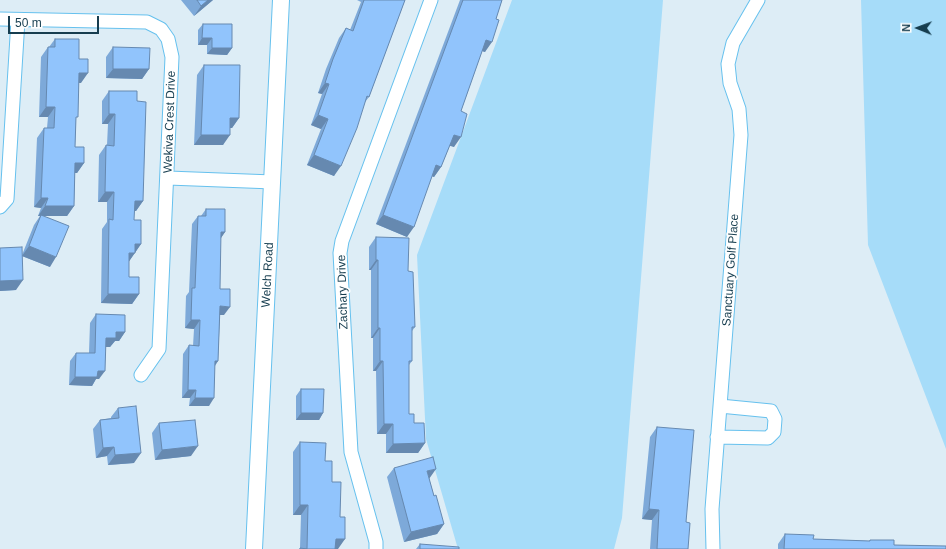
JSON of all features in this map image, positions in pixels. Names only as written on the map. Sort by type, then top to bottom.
[{"type":"street","name":"Welch Road","points":[[254,549],[281,0]]},
{"type":"street","name":"Zachary Drive","points":[[376,549],[376,542],[351,452],[340,253],[342,241],[431,0]]},
{"type":"street","name":"Sanctuary Golf Place","points":[[713,549],[712,509],[741,135],[740,109],[730,83],[728,64],[733,43],[758,0]]},
{"type":"street","name":"Wekiva Crest Drive","points":[[0,19],[147,22],[161,29],[168,39],[172,57],[168,178],[159,349],[141,374]]},
{"type":"street","points":[[0,207],[7,200],[18,20]]},
{"type":"street","points":[[168,178],[273,182]]},
{"type":"street","points":[[717,437],[768,438],[774,432],[775,419],[771,410],[720,406]]},
{"type":"shaded area","points":[[512,0],[663,0],[622,518],[614,549],[458,549],[426,439],[417,255]]},
{"type":"shaded area","points":[[861,0],[946,0],[946,449],[868,245]]},
{"type":"building","points":[[197,0],[208,0],[201,6]]},
{"type":"building","points":[[364,0],[405,0],[369,97],[367,96],[357,128],[341,166],[314,155],[328,119],[318,115],[329,84],[325,83],[333,59],[346,28],[353,31]]},
{"type":"building","points":[[463,0],[502,0],[496,19],[499,20],[492,42],[486,40],[461,111],[467,114],[461,137],[454,135],[441,167],[436,165],[414,227],[383,215]]},
{"type":"building","points":[[203,24],[232,24],[232,48],[212,48],[212,38],[202,38]]},
{"type":"building","points":[[55,39],[79,39],[79,59],[88,59],[88,73],[79,73],[78,117],[76,117],[75,147],[84,147],[84,163],[75,163],[74,206],[45,206],[48,198],[41,198],[44,128],[54,128],[55,107],[46,107],[48,47],[55,47]]},
{"type":"building","points":[[113,47],[150,48],[149,69],[113,69]]},
{"type":"building","points":[[204,65],[240,65],[239,118],[230,118],[230,135],[201,135]]},
{"type":"building","points":[[109,91],[137,91],[137,101],[146,102],[143,201],[135,201],[134,220],[141,220],[141,244],[135,244],[135,253],[129,253],[129,277],[139,277],[139,294],[108,294],[109,219],[113,220],[114,192],[105,192],[106,145],[114,146],[115,114],[109,114]]},
{"type":"building","points":[[206,209],[225,209],[225,232],[221,232],[220,289],[230,289],[230,307],[220,306],[218,361],[215,361],[214,398],[195,398],[196,390],[188,390],[189,345],[199,346],[200,320],[191,320],[192,288],[195,288],[198,216],[206,216]]},
{"type":"building","points":[[41,215],[69,226],[56,257],[29,246]]},
{"type":"building","points":[[376,237],[409,238],[408,271],[413,272],[415,327],[412,327],[412,361],[409,361],[409,414],[414,414],[414,423],[424,423],[425,443],[393,444],[393,424],[384,424],[383,361],[380,361],[380,328],[378,328],[378,260],[376,260]]},
{"type":"building","points":[[22,247],[23,280],[0,281],[0,248]]},
{"type":"building","points":[[96,314],[125,315],[125,332],[116,332],[116,338],[106,338],[105,371],[98,371],[97,377],[75,377],[76,353],[95,353]]},
{"type":"building","points":[[301,389],[324,389],[323,413],[301,413]]},
{"type":"building","points":[[136,406],[141,453],[115,455],[114,447],[103,448],[100,420],[119,418],[118,408]]},
{"type":"building","points":[[195,420],[198,446],[162,450],[159,423]]},
{"type":"building","points":[[657,427],[694,430],[686,522],[690,523],[688,549],[657,549],[659,510],[649,509]]},
{"type":"building","points":[[300,442],[326,443],[325,461],[332,461],[332,482],[341,482],[340,517],[345,517],[345,539],[336,539],[335,549],[307,549],[308,505],[300,505]]},
{"type":"building","points":[[433,457],[436,469],[427,471],[434,496],[436,495],[444,524],[411,532],[394,468]]},
{"type":"building","points":[[785,534],[814,535],[813,539],[870,541],[894,540],[894,545],[946,546],[946,549],[784,549]]},
{"type":"building","points":[[420,544],[459,547],[459,549],[420,549]]}]
